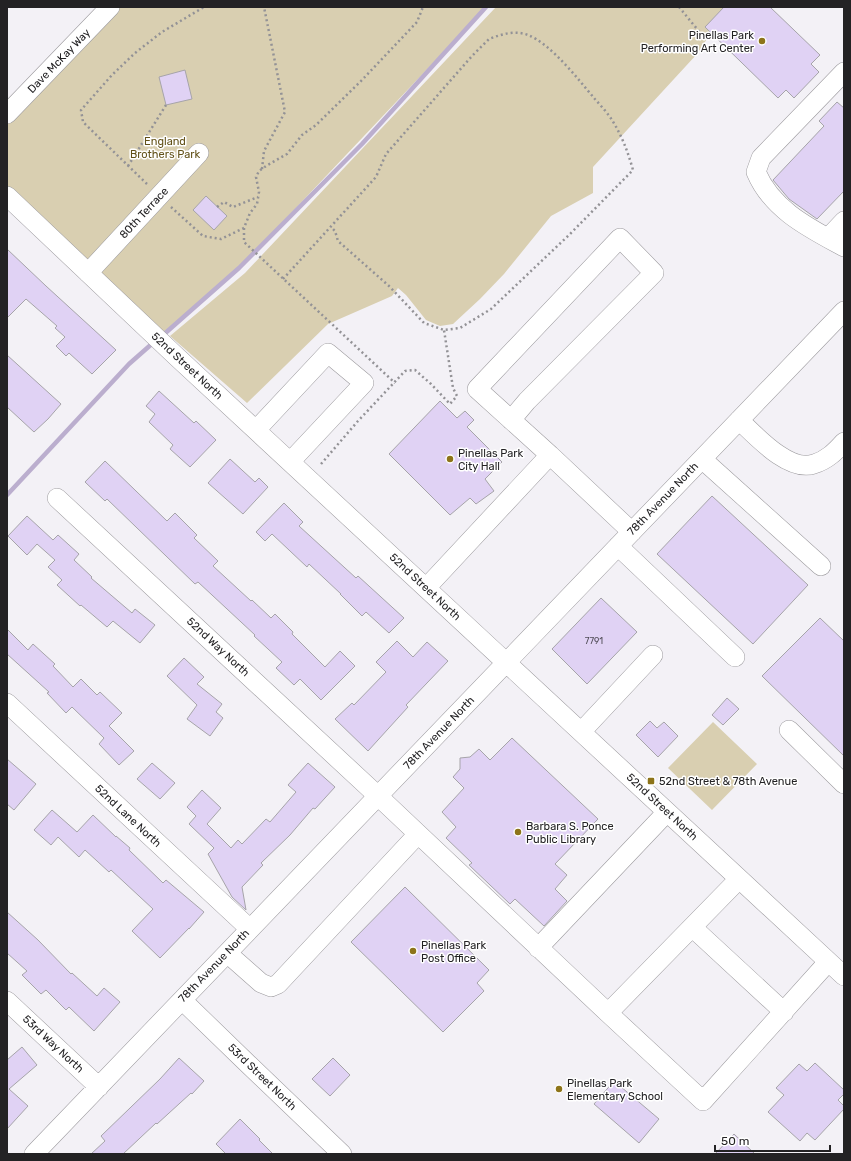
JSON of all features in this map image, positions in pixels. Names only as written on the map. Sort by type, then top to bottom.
[{"type":"street","name":"Dave McKay Way","points":[[7,114],[110,7]]},
{"type":"street","points":[[844,72],[761,158],[756,172],[760,182],[774,202],[801,223],[844,247]]},
{"type":"street","name":"80th Terrace","points":[[88,273],[199,153]]},
{"type":"street","name":"52nd Street North","points":[[7,196],[178,358],[844,976]]},
{"type":"street","points":[[828,238],[844,221]]},
{"type":"street","points":[[511,420],[654,273],[620,238],[477,389],[632,532]]},
{"type":"street","name":"78th Avenue North","points":[[34,1154],[844,311]]},
{"type":"street","points":[[256,430],[328,353],[364,383],[290,462]]},
{"type":"street","points":[[739,420],[767,446],[784,459],[799,465],[813,465],[832,455],[844,442]]},
{"type":"street","points":[[426,588],[550,455]]},
{"type":"street","points":[[702,459],[821,566]]},
{"type":"street","name":"52nd Way North","points":[[57,498],[378,796],[608,1014],[703,1101],[784,1012]]},
{"type":"street","points":[[618,546],[735,657]]},
{"type":"street","points":[[581,732],[653,655]]},
{"type":"street","name":"52nd Lane North","points":[[7,703],[250,929]]},
{"type":"street","points":[[789,730],[844,784]]},
{"type":"street","points":[[538,948],[666,812]]},
{"type":"street","points":[[227,953],[261,983],[271,987],[278,984],[418,834]]},
{"type":"street","points":[[608,1014],[739,879]]},
{"type":"street","points":[[692,927],[784,1012],[828,962]]},
{"type":"street","name":"53rd Street North","points":[[182,1000],[342,1154]]},
{"type":"street","name":"53rd Way North","points":[[7,1001],[99,1087]]},
{"type":"path","points":[[204,7],[162,32],[112,75],[81,110],[83,122],[159,196],[203,236],[221,239],[244,228]]},
{"type":"path","points":[[262,169],[264,151],[285,112],[264,7]]},
{"type":"path","points":[[395,383],[244,242],[244,228],[250,213],[257,204],[259,192],[256,177],[259,171],[287,154],[302,135],[316,125],[362,80],[416,22],[423,7]]},
{"type":"path","points":[[680,7],[702,35]]},
{"type":"path","points":[[283,280],[376,177],[386,154],[472,56],[489,39],[498,35],[515,32],[538,40],[573,73],[611,118],[626,145],[634,170],[570,235],[491,309],[460,328],[444,330],[424,323],[389,286],[338,241],[335,231],[331,227]]},
{"type":"path","points":[[128,166],[166,105]]},
{"type":"path","points":[[217,207],[224,202],[233,207],[258,197]]},
{"type":"path","points":[[321,464],[358,421],[405,371],[415,370],[450,404],[457,396],[453,388],[444,330]]},
{"type":"green space","name":"England Brothers Park","points":[[110,7],[486,7],[239,268],[157,338],[7,196],[7,114]]},
{"type":"green space","points":[[496,7],[728,7],[697,54],[593,167],[593,193],[551,216],[504,274],[453,324],[440,326],[426,320],[406,295],[398,288],[392,296],[328,324],[247,403],[170,336],[245,273]]},
{"type":"green space","points":[[713,722],[757,764],[712,810],[668,768]]},
{"type":"building","name":"Pinellas Park Performing Art Center","points":[[724,7],[770,7],[820,55],[811,64],[819,72],[794,98],[786,90],[778,98],[705,27]]},
{"type":"building","points":[[185,70],[192,99],[166,105],[159,77]]},
{"type":"building","points":[[837,102],[844,108],[844,191],[817,219],[789,199],[773,180],[824,126],[819,121]]},
{"type":"building","points":[[206,196],[227,216],[214,230],[193,210]]},
{"type":"building","points":[[7,249],[116,350],[92,374],[69,353],[66,356],[56,346],[65,337],[55,328],[57,326],[26,299],[7,318]]},
{"type":"building","points":[[7,355],[61,404],[34,432],[7,407]]},
{"type":"building","points":[[159,391],[194,423],[196,421],[216,440],[190,467],[170,449],[173,445],[149,422],[155,414],[146,406]]},
{"type":"building","points":[[440,401],[457,418],[465,411],[474,420],[467,427],[502,462],[485,479],[494,491],[476,504],[470,498],[450,515],[389,454]]},
{"type":"building","points":[[230,459],[255,482],[259,478],[268,487],[243,514],[208,483]]},
{"type":"building","points":[[105,461],[167,521],[175,513],[197,535],[194,538],[218,561],[213,566],[271,618],[275,614],[293,632],[292,634],[325,667],[340,651],[355,666],[321,700],[300,679],[294,685],[276,668],[282,662],[254,636],[255,635],[198,582],[195,584],[107,499],[105,501],[85,482]]},
{"type":"building","points":[[712,496],[808,585],[753,644],[657,554]]},
{"type":"building","points":[[284,503],[303,522],[299,526],[356,578],[358,576],[404,618],[389,633],[366,612],[362,616],[309,564],[307,567],[272,534],[265,541],[256,532]]},
{"type":"building","points":[[27,516],[53,540],[58,535],[79,554],[74,560],[92,577],[91,578],[132,613],[135,609],[155,625],[140,643],[113,621],[107,627],[81,605],[80,606],[57,585],[62,580],[48,567],[55,560],[37,544],[27,555],[8,536]]},
{"type":"building","points":[[601,598],[637,632],[587,684],[552,649]]},
{"type":"building","points":[[820,618],[844,641],[844,756],[762,676]]},
{"type":"building","points":[[7,629],[28,650],[33,644],[55,664],[53,666],[73,687],[81,679],[97,695],[100,692],[122,713],[109,726],[134,751],[119,765],[99,744],[104,738],[72,707],[66,713],[47,693],[49,692],[7,654]]},
{"type":"building","points":[[397,641],[413,657],[427,642],[448,661],[406,705],[408,707],[368,751],[335,719],[352,703],[354,705],[386,672],[376,662]]},
{"type":"building","points":[[184,658],[204,677],[197,684],[222,704],[216,712],[223,718],[210,736],[187,719],[197,705],[167,676]]},
{"type":"building","points":[[727,698],[739,709],[723,725],[712,715]]},
{"type":"building","points":[[650,721],[657,728],[664,722],[678,736],[658,757],[636,735]]},
{"type":"building","name":"Barbara S. Ponce Public Library","points":[[512,738],[598,819],[555,864],[567,875],[555,889],[567,901],[544,926],[515,899],[510,904],[469,865],[472,863],[446,838],[456,827],[442,812],[464,788],[453,777],[460,769],[460,758],[470,757],[479,749],[490,760]]},
{"type":"building","points":[[7,759],[36,784],[14,810],[7,804]]},
{"type":"building","points":[[152,763],[175,783],[160,799],[137,779]]},
{"type":"building","points":[[308,763],[335,787],[315,809],[313,808],[290,835],[261,863],[263,865],[242,887],[246,910],[232,897],[208,854],[214,848],[189,824],[196,816],[187,807],[202,790],[221,808],[207,824],[231,848],[238,840],[242,844],[266,819],[270,822],[296,792],[288,785]]},
{"type":"building","points":[[52,810],[77,832],[93,815],[130,848],[129,850],[163,883],[166,880],[204,912],[160,958],[132,931],[153,909],[111,870],[109,872],[85,850],[79,857],[58,837],[51,845],[34,830]]},
{"type":"building","points":[[405,887],[489,970],[477,983],[484,991],[443,1032],[351,942]]},
{"type":"building","points":[[7,912],[38,940],[71,974],[72,973],[97,996],[104,988],[120,1002],[94,1031],[69,1007],[66,1010],[46,990],[41,994],[22,975],[27,971],[7,953]]},
{"type":"building","points":[[22,1047],[37,1065],[9,1089],[28,1106],[7,1129],[7,1060]]},
{"type":"building","points":[[179,1058],[204,1081],[192,1094],[191,1093],[157,1124],[156,1123],[123,1154],[91,1154],[105,1141],[101,1136],[160,1079]]},
{"type":"building","points":[[333,1058],[350,1075],[330,1096],[312,1079]]},
{"type":"building","points":[[815,1063],[844,1090],[844,1094],[838,1100],[844,1106],[844,1109],[815,1140],[807,1133],[800,1141],[768,1112],[784,1095],[776,1088],[799,1064],[807,1071]]},
{"type":"building","points":[[614,1081],[659,1119],[639,1143],[594,1104]]},
{"type":"building","points":[[240,1119],[273,1154],[226,1154],[216,1144]]},
{"type":"building","points":[[734,1134],[755,1154],[715,1154]]},
{"type":"waterway","points":[[162,336],[239,268],[362,144],[486,7]]},
{"type":"waterway","points":[[7,495],[129,364],[154,342]]},
{"type":"place","name":"Pinellas Park Performing Art Center","points":[[762,41]]},
{"type":"place","name":"Pinellas Park City Hall","points":[[450,459]]},
{"type":"place","name":"52nd Street & 78th Avenue","points":[[651,781]]},
{"type":"place","name":"Barbara S. Ponce Public Library","points":[[518,832]]},
{"type":"place","name":"Pinellas Park Post Office","points":[[413,951]]},
{"type":"place","name":"Pinellas Park Elementary School","points":[[559,1089]]}]
